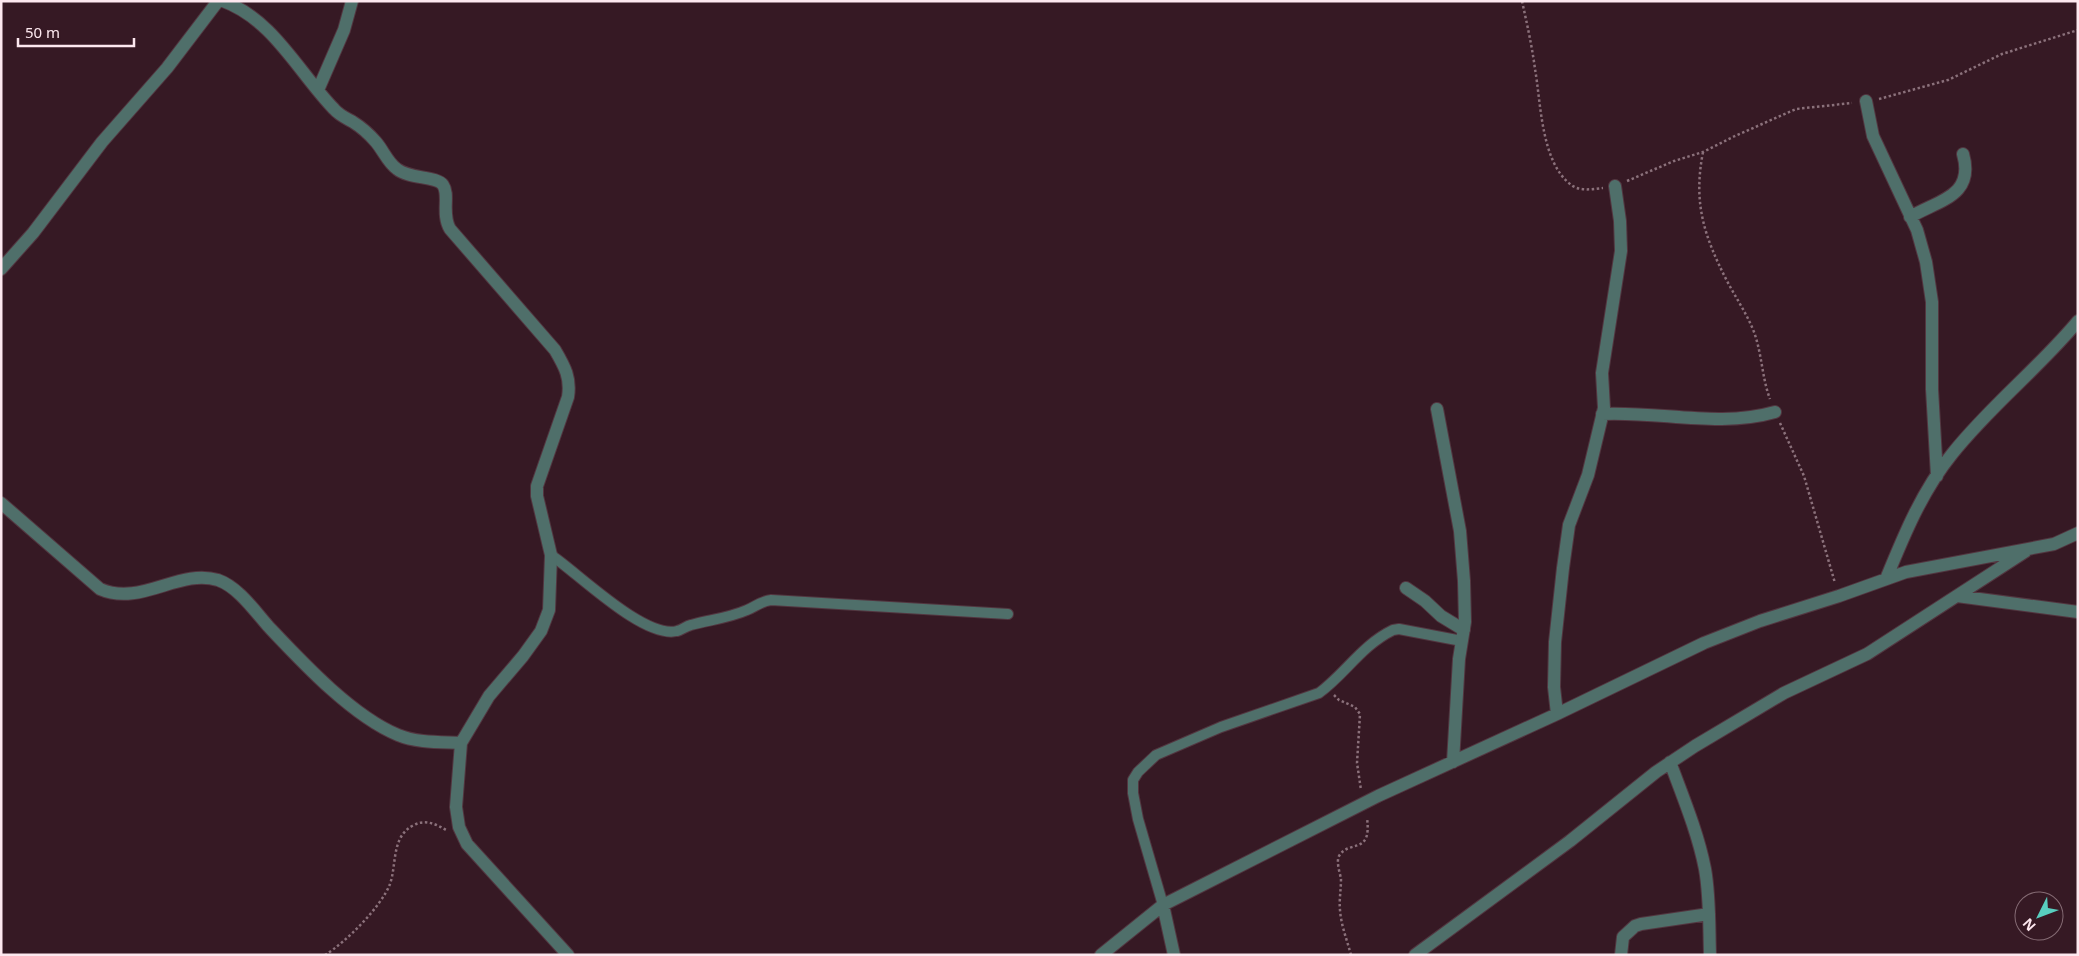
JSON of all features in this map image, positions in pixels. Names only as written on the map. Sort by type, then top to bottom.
[{"type":"street","points":[[1,269],[34,232],[102,142],[167,68],[218,1]]},
{"type":"street","points":[[223,1],[252,17],[266,29],[339,114],[354,122],[375,142],[396,169],[406,175],[435,179],[443,185],[446,195],[445,221],[450,229],[555,350],[567,370],[570,384],[568,397],[537,486],[537,496],[551,555],[549,610],[541,631],[523,656],[489,696],[461,743],[456,807],[459,827],[467,844],[568,955]]},
{"type":"street","points":[[318,90],[344,30],[352,1]]},
{"type":"street","points":[[1866,102],[1873,136],[1917,230],[1926,262],[1932,302],[1932,388],[1937,476]]},
{"type":"street","points":[[1910,217],[1950,197],[1962,186],[1967,168],[1963,154]]},
{"type":"street","points":[[1557,714],[1554,687],[1555,642],[1569,525],[1588,475],[1602,414],[1602,374],[1622,252],[1615,186]]},
{"type":"street","points":[[1886,579],[1910,520],[1951,455],[1987,414],[2078,321]]},
{"type":"street","points":[[1437,409],[1460,531],[1464,581],[1463,636],[1453,762]]},
{"type":"street","points":[[1602,414],[1726,419],[1755,418],[1775,412]]},
{"type":"street","points":[[1,503],[100,589],[112,594],[128,595],[200,578],[218,580],[233,589],[292,651],[368,720],[399,736],[434,742],[461,743]]},
{"type":"street","points":[[1101,955],[1163,905],[1364,803],[1557,714],[1704,643],[1760,621],[1906,572],[2054,544],[2078,534]]},
{"type":"street","points":[[1414,955],[1570,841],[1670,762],[1736,720],[1784,693],[1867,654],[2031,548]]},
{"type":"street","points":[[1406,588],[1425,601],[1463,636]]},
{"type":"street","points":[[1958,596],[2078,612]]},
{"type":"street","points":[[1670,762],[1692,820],[1705,869],[1710,955]]},
{"type":"street","points":[[1163,905],[1174,955]]},
{"type":"street","points":[[1621,955],[1623,937],[1635,926],[1709,914]]},
{"type":"lane","points":[[551,555],[570,568],[614,605],[640,622],[668,632],[678,632],[689,625],[746,611],[761,602],[771,600],[1008,614]]},
{"type":"lane","points":[[1163,905],[1138,819],[1133,793],[1134,780],[1145,764],[1156,756],[1221,726],[1319,693],[1357,655],[1393,630],[1399,629],[1463,636]]},
{"type":"path","points":[[1522,1],[1547,145],[1555,167],[1570,184],[1580,190],[1615,186],[1674,161],[1703,152],[1796,110],[1866,102],[1948,80],[2002,54],[2078,30]]},
{"type":"path","points":[[1703,152],[1698,196],[1701,216],[1727,281],[1754,332],[1768,394],[1804,476],[1839,596]]},
{"type":"path","points":[[1328,686],[1339,700],[1355,707],[1360,714],[1357,763],[1368,825],[1366,839],[1344,852],[1338,860],[1341,889],[1340,911],[1351,955]]},
{"type":"path","points":[[325,955],[334,950],[351,934],[379,901],[390,884],[397,847],[400,837],[406,830],[421,822],[427,822],[446,831]]}]
